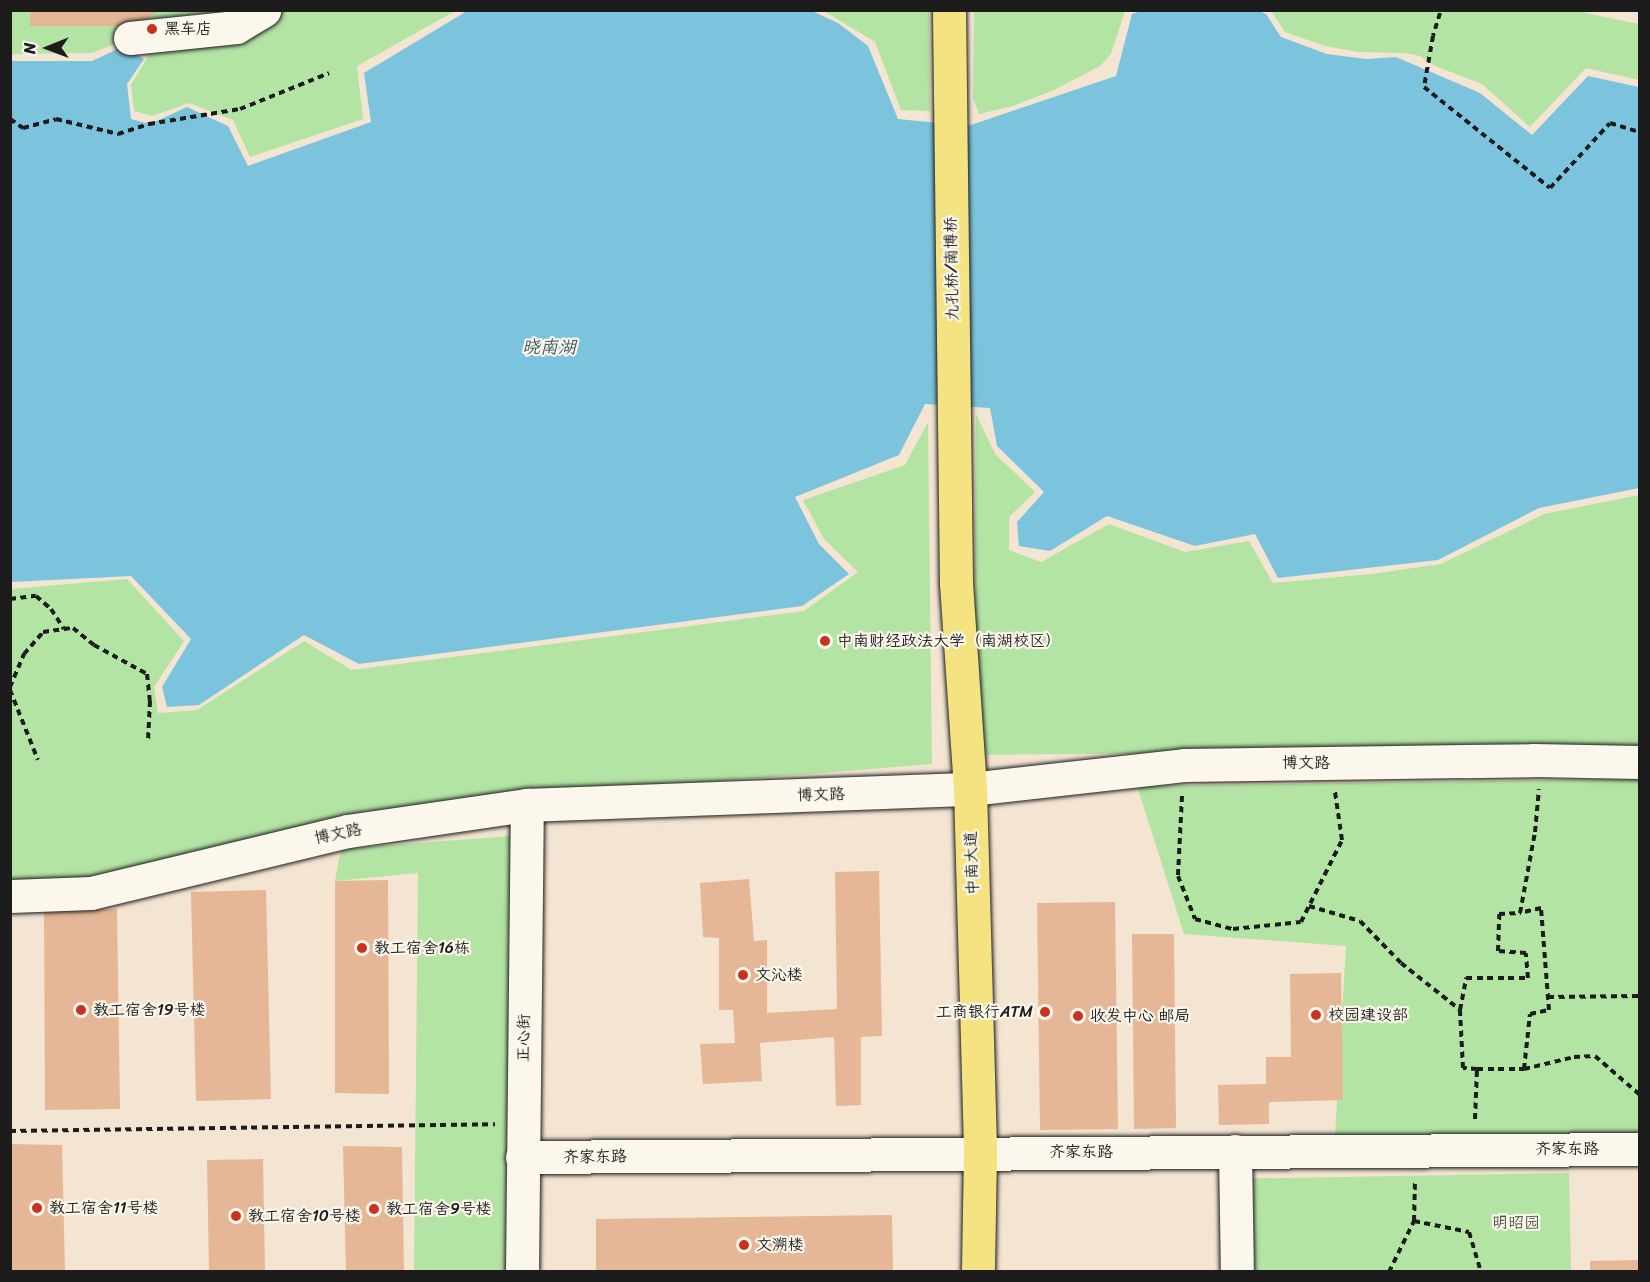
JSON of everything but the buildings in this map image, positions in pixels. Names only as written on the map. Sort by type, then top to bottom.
[{"type":"main road","name":"九孔桥/南博桥","points":[[949,10],[954,456]]},
{"type":"main road","name":"中南大道","points":[[954,456],[956,583],[970,789],[980,1153],[978,1272]]},
{"type":"street","points":[[130,38],[236,27],[264,10]]},
{"type":"street","name":"博文路","points":[[10,896],[91,893],[348,831],[527,805],[970,789],[1184,765],[1640,762]]},
{"type":"street","name":"正心街","points":[[522,1272],[527,805]]},
{"type":"street","name":"齐家东路","points":[[522,1157],[1640,1149]]},
{"type":"street","points":[[1235,1151],[1237,1272]]},
{"type":"path","points":[[1440,13],[1433,36],[1425,87],[1550,188],[1610,123],[1640,132]]},
{"type":"path","points":[[10,118],[23,128],[56,119],[118,134],[150,124],[240,109],[329,73]]},
{"type":"path","points":[[10,599],[36,596],[51,609],[64,629]]},
{"type":"path","points":[[38,760],[11,686],[24,654],[43,632],[73,628],[94,645],[147,674],[150,701],[148,741]]},
{"type":"path","points":[[1520,913],[1535,832],[1541,761]]},
{"type":"path","points":[[1184,765],[1178,876],[1195,919],[1233,929],[1301,922],[1342,840],[1331,763]]},
{"type":"path","points":[[1309,906],[1360,921],[1401,963],[1460,1010]]},
{"type":"path","points":[[1524,1068],[1530,1014],[1549,1010],[1541,909],[1499,914],[1498,951],[1526,953],[1527,978],[1466,978],[1460,1010],[1463,1068],[1524,1068],[1574,1057],[1595,1056],[1640,1095]]},
{"type":"path","points":[[1548,997],[1640,996]]},
{"type":"path","points":[[1474,1150],[1477,1069]]},
{"type":"path","points":[[10,1131],[522,1124]]},
{"type":"path","points":[[1389,1272],[1414,1221],[1416,1150]]},
{"type":"path","points":[[1414,1221],[1469,1232],[1481,1272]]},
{"type":"shaded area","name":"中南财经政法大学（南湖校区）","points":[[11,11],[1639,11],[1639,1271],[11,1271]]},
{"type":"green space","points":[[974,10],[1125,11],[1111,54],[1100,66],[1052,91],[1013,106],[979,114],[973,99]]},
{"type":"green space","points":[[10,11],[455,11],[357,66],[363,119],[250,157],[233,120],[189,103],[152,116],[134,111],[131,85],[148,56],[117,43],[92,53],[11,54]]},
{"type":"green space","points":[[824,11],[929,11],[930,111],[901,110],[875,42]]},
{"type":"green space","points":[[1271,11],[1576,11],[1639,24],[1639,80],[1586,68],[1530,127],[1482,84],[1435,66],[1420,56],[1405,53],[1358,52],[1325,46],[1285,32]]},
{"type":"green space","points":[[976,414],[995,454],[1035,492],[1009,517],[1009,550],[1041,562],[1109,524],[1185,552],[1249,541],[1273,583],[1371,574],[1441,564],[1544,514],[1639,495],[1639,749],[974,755]]},
{"type":"green space","points":[[928,422],[932,764],[510,798],[84,882],[11,884],[11,589],[127,579],[184,641],[154,687],[158,713],[197,710],[304,641],[352,670],[804,611],[858,572],[824,539],[803,500],[905,465]]},
{"type":"green space","points":[[1639,779],[1639,1134],[1335,1136],[1346,946],[1184,934],[1137,786]]},
{"type":"green space","points":[[511,836],[505,1271],[414,1271],[418,873],[335,881],[341,849]]},
{"type":"green space","name":"明昭园","points":[[1569,1173],[1571,1271],[1221,1271],[1219,1179]]},
{"type":"water","name":"晓南湖","points":[[467,11],[812,11],[838,23],[868,46],[898,119],[968,126],[1116,76],[1132,14],[1141,11],[1258,11],[1266,14],[1281,37],[1327,54],[1366,59],[1396,57],[1480,93],[1532,135],[1588,76],[1639,87],[1639,488],[1539,508],[1438,560],[1278,578],[1255,534],[1195,546],[1107,516],[1050,551],[1019,546],[1017,522],[1044,492],[997,446],[990,408],[925,404],[899,455],[795,497],[819,544],[849,574],[802,606],[359,664],[304,635],[199,705],[167,707],[162,687],[191,639],[131,576],[11,582],[11,61],[92,61],[122,47],[144,59],[127,84],[131,119],[150,124],[187,107],[228,126],[248,166],[371,122],[364,73]]},
{"type":"place","name":"黑车店","points":[[152,29]]},
{"type":"place","name":"中南财经政法大学（南湖校区）","points":[[825,641]]},
{"type":"place","name":"教工宿舍16栋","points":[[362,948]]},
{"type":"place","name":"文沁楼","points":[[743,975]]},
{"type":"place","name":"教工宿舍19号楼","points":[[81,1010]]},
{"type":"place","name":"工商银行ATM","points":[[1045,1012]]},
{"type":"place","name":"校园建设部","points":[[1316,1015]]},
{"type":"place","name":"收发中心 邮局","points":[[1078,1016]]},
{"type":"place","name":"教工宿舍11号楼","points":[[37,1208]]},
{"type":"place","name":"教工宿舍9号楼","points":[[374,1209]]},
{"type":"place","name":"教工宿舍10号楼","points":[[236,1216]]},
{"type":"place","name":"文溯楼","points":[[744,1245]]}]
